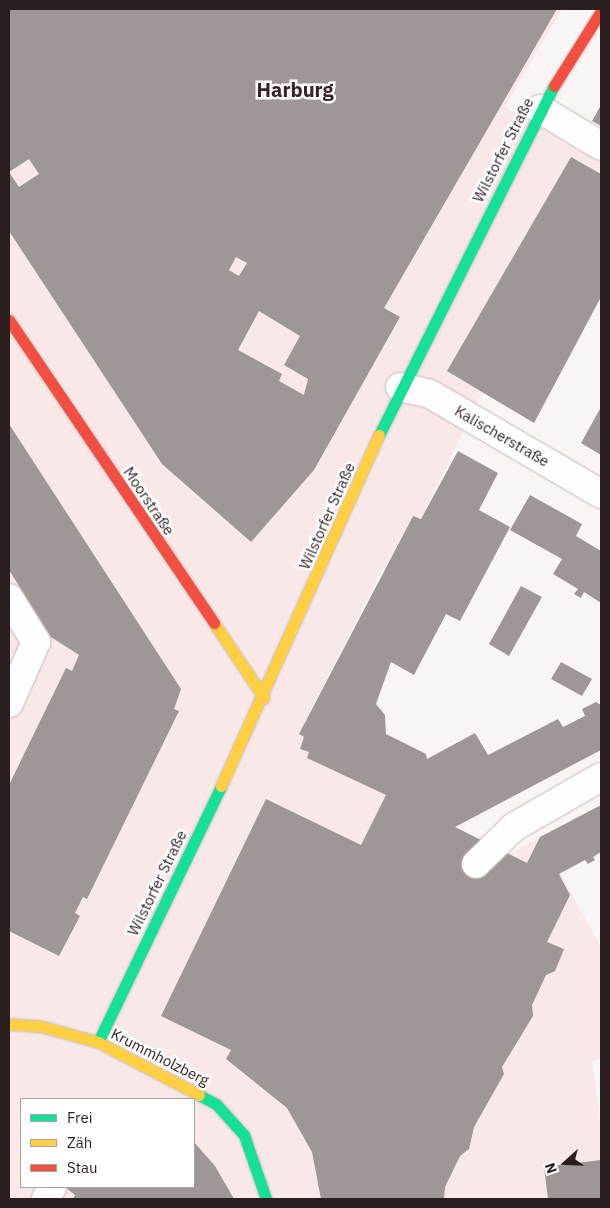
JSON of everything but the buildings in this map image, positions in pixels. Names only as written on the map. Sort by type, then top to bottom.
[{"type":"main road","name":"Wilstorfer Straße","points":[[98,1042],[264,698],[400,387],[540,109],[601,11]]},
{"type":"main road","name":"Moorstraße","points":[[9,320],[264,698]]},
{"type":"main road","name":"Krummholzberg","points":[[9,1024],[98,1042],[216,1104],[244,1135],[266,1199]]},
{"type":"street","points":[[540,109],[601,146]]},
{"type":"street","name":"Kalischerstraße","points":[[400,387],[430,394],[601,494]]},
{"type":"street","points":[[9,598],[36,642],[9,703]]},
{"type":"street","points":[[476,864],[514,827],[601,777]]},
{"type":"shaded area","points":[[9,9],[562,9],[505,107],[601,163],[601,186],[482,392],[421,519],[413,516],[377,580],[299,734],[304,737],[300,749],[309,752],[307,758],[511,854],[540,837],[601,947],[601,1059],[592,1061],[601,1126],[601,1199],[9,1199]]},
{"type":"traffic: fast","points":[[379,435],[554,86]]},
{"type":"traffic: fast","points":[[98,1042],[221,786]]},
{"type":"traffic: fast","points":[[199,1095],[216,1104],[244,1135],[266,1199]]},
{"type":"traffic: slow","points":[[221,786],[379,435]]},
{"type":"traffic: slow","points":[[214,623],[264,698]]},
{"type":"traffic: slow","points":[[9,1024],[40,1026],[98,1042],[199,1095]]},
{"type":"traffic: jam","points":[[554,86],[601,11]]},
{"type":"traffic: jam","points":[[9,320],[214,623]]},
{"type":"district","name":"Harburg","points":[[295,89]]}]
